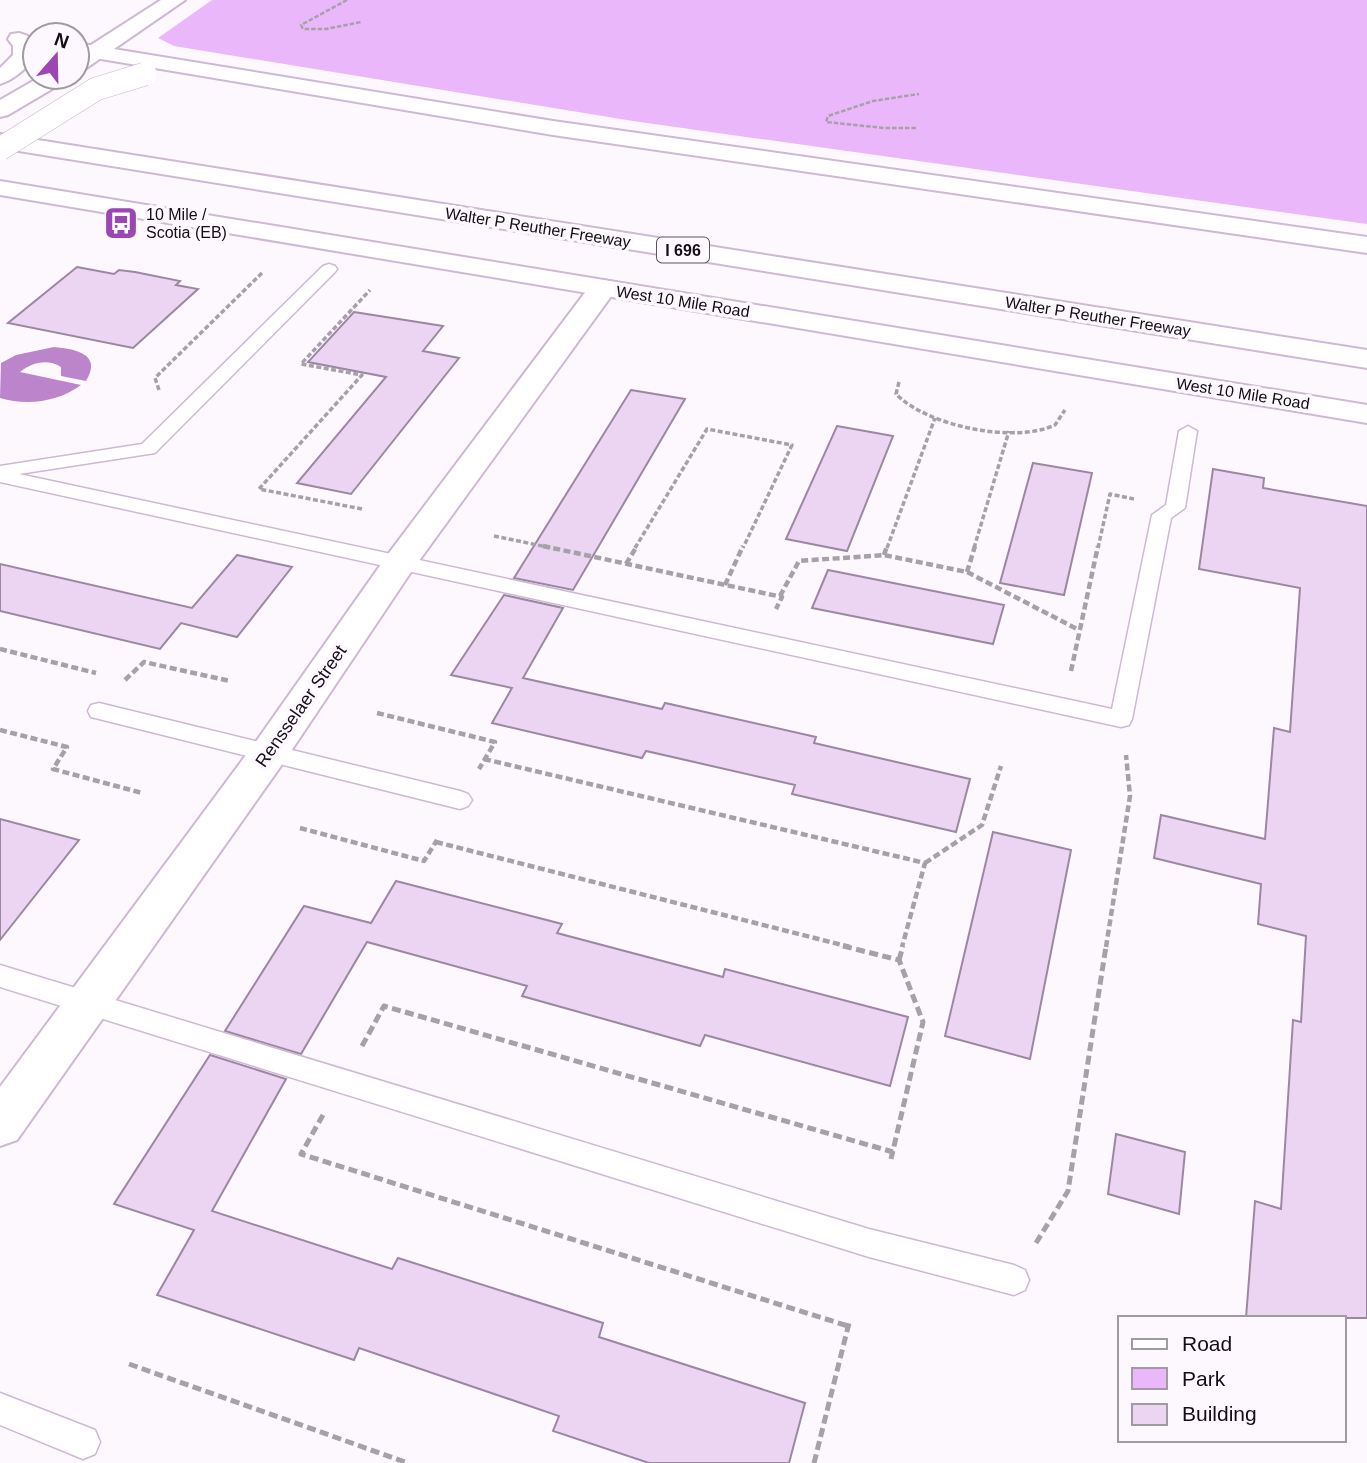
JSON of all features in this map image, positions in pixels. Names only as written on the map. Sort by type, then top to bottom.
[{"type":"main road","points":[[91,50],[175,0]]},
{"type":"main road","points":[[0,77],[18,66],[20,43]]},
{"type":"main road","points":[[91,56],[194,69],[552,128],[1367,245]]},
{"type":"main road","points":[[0,149],[96,89],[145,74],[194,69]]},
{"type":"main road","points":[[0,110],[32,91]]},
{"type":"main road","name":"Walter P Reuther Freeway","points":[[0,141],[1367,359]]},
{"type":"main road","name":"West 10 Mile Road","points":[[4,187],[1367,414]]},
{"type":"main road","name":"Rensselaer Street","points":[[0,1125],[269,752],[401,561],[603,288]]},
{"type":"lane","points":[[0,474],[148,449],[329,269]]},
{"type":"lane","points":[[0,474],[1121,719],[1162,515],[1175,508],[1188,431]]},
{"type":"lane","points":[[99,711],[460,800]]},
{"type":"lane","points":[[0,976],[869,1243],[1013,1280]]},
{"type":"lane","points":[[0,1409],[83,1442]]},
{"type":"path","points":[[347,0],[301,25],[303,29],[326,29],[361,22]]},
{"type":"path","points":[[916,128],[884,128],[826,122],[828,116],[840,111],[889,96],[919,94]]},
{"type":"path","points":[[362,509],[258,489],[362,375],[301,364],[370,290]]},
{"type":"path","points":[[899,382],[896,394],[901,403],[913,411],[977,428],[1039,431],[1055,426],[1062,419],[1065,410]]},
{"type":"path","points":[[884,555],[935,418]]},
{"type":"path","points":[[626,564],[708,429],[792,444],[725,585]]},
{"type":"path","points":[[967,572],[1009,431]]},
{"type":"path","points":[[1070,676],[1110,494],[1137,499]]},
{"type":"path","points":[[494,536],[779,596]]},
{"type":"path","points":[[779,596],[799,561],[884,555],[967,572],[1079,630]]},
{"type":"path","points":[[774,615],[782,597],[779,596]]},
{"type":"path","points":[[0,649],[100,674]]},
{"type":"path","points":[[113,677],[125,680],[144,662],[230,681]]},
{"type":"path","points":[[0,730],[67,747],[53,769],[142,793]]},
{"type":"path","points":[[484,759],[925,863]]},
{"type":"path","points":[[891,1159],[923,1022],[899,960],[925,863],[982,825],[1001,766]]},
{"type":"path","points":[[1013,1280],[1068,1191],[1130,791]]},
{"type":"path","points":[[436,842],[899,960]]},
{"type":"path","points":[[814,1463],[850,1319]]},
{"type":"path","points":[[129,1364],[408,1463]]},
{"type":"green space","points":[[212,0],[1367,0],[1367,224],[633,121],[174,46],[158,38]]},
{"type":"shaded area","points":[[54,347],[70,349],[89,359],[91,365],[86,381],[61,376],[61,367],[56,364],[39,363],[20,372],[81,385],[72,391],[42,401],[21,402],[0,398],[1,363],[16,355]]},
{"type":"building","points":[[77,267],[114,274],[119,270],[135,272],[180,281],[176,285],[198,289],[133,348],[8,323]]},
{"type":"building","points":[[354,312],[443,326],[423,351],[459,358],[351,494],[297,483],[386,377],[308,362]]},
{"type":"building","points":[[631,390],[685,399],[573,590],[514,578]]},
{"type":"building","points":[[837,426],[893,436],[847,551],[786,539]]},
{"type":"building","points":[[1033,463],[1092,473],[1064,595],[1000,583]]},
{"type":"building","points":[[1213,469],[1264,478],[1263,488],[1367,506],[1367,1318],[1246,1316],[1255,1201],[1281,1209],[1293,1020],[1301,1022],[1306,936],[1258,924],[1261,884],[1154,858],[1161,815],[1265,839],[1274,728],[1290,732],[1300,588],[1199,569]]},
{"type":"building","points":[[237,555],[292,567],[237,637],[181,623],[160,649],[0,611],[0,564],[192,608]]},
{"type":"building","points":[[828,570],[1004,605],[993,644],[812,608]]},
{"type":"building","points":[[504,595],[563,608],[523,678],[662,709],[665,703],[816,737],[814,743],[970,779],[956,832],[792,794],[795,785],[646,751],[642,758],[492,723],[512,688],[451,675]]},
{"type":"building","points":[[0,819],[79,840],[0,940]]},
{"type":"building","points":[[993,832],[1071,850],[1030,1059],[945,1036]]},
{"type":"building","points":[[396,881],[562,924],[557,933],[723,977],[725,969],[908,1017],[890,1086],[705,1035],[700,1046],[522,996],[527,986],[367,942],[301,1054],[225,1031],[304,906],[371,923]]},
{"type":"building","points":[[210,1055],[286,1079],[212,1211],[392,1269],[398,1258],[603,1323],[599,1337],[805,1403],[789,1463],[649,1463],[553,1431],[559,1416],[359,1348],[354,1360],[157,1295],[194,1230],[114,1204]]},
{"type":"building","points":[[1116,1134],[1185,1152],[1179,1214],[1108,1194]]},
{"type":"place","name":"10 Mile / Scotia (EB)","points":[[121,223]]}]
